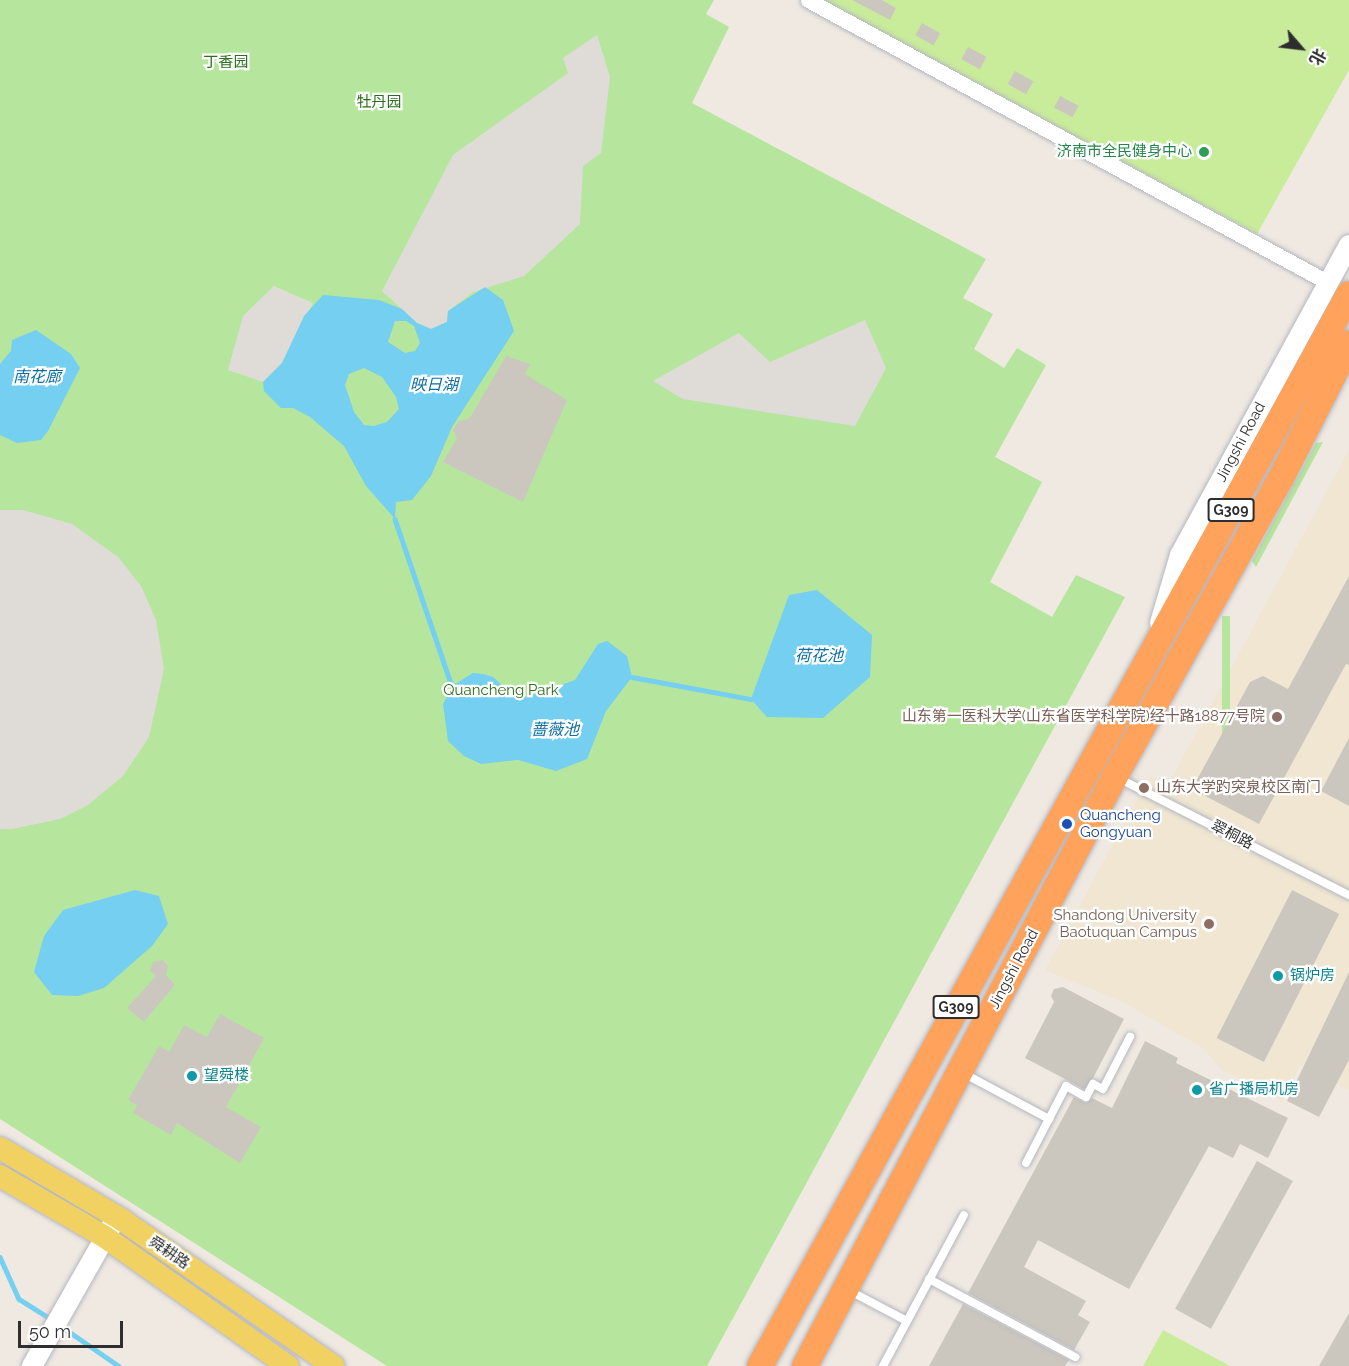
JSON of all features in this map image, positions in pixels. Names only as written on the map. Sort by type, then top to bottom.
[{"type":"highway","name":"Jingshi Road","points":[[760,1366],[1152,647],[1307,370],[1339,288]]},
{"type":"highway","name":"Jingshi Road","points":[[805,1366],[1115,776],[1280,480],[1349,344]]},
{"type":"main road","name":"Jingshi Road","points":[[1152,647],[1180,555],[1339,288],[1349,245]]},
{"type":"main road","name":"Jingshi Road","points":[[1280,480],[1349,371]]},
{"type":"main road","name":"舜耕路","points":[[0,1148],[116,1217],[334,1366]]},
{"type":"main road","name":"舜耕路","points":[[0,1176],[105,1237],[288,1366]]},
{"type":"main road","points":[[35,1360],[116,1217]]},
{"type":"street","points":[[808,0],[1339,288]]},
{"type":"lane","name":"翠桐路","points":[[1115,776],[1349,895]]},
{"type":"lane","points":[[1026,1163],[1066,1086],[1086,1097],[1093,1084],[1103,1089],[1130,1037]]},
{"type":"lane","points":[[960,1071],[1049,1119]]},
{"type":"lane","points":[[883,1366],[964,1215]]},
{"type":"lane","points":[[929,1279],[1075,1357]]},
{"type":"lane","points":[[846,1288],[907,1321]]},
{"type":"shaded area","points":[[597,35],[610,77],[601,153],[583,166],[580,224],[524,276],[473,292],[448,311],[447,322],[431,329],[417,323],[382,291],[453,155],[568,73],[563,58]]},
{"type":"shaded area","points":[[274,286],[313,303],[282,363],[263,382],[228,370],[243,316]]},
{"type":"shaded area","points":[[865,320],[886,368],[855,426],[683,399],[653,381],[739,333],[770,362]]},
{"type":"shaded area","name":"Shandong University Baotuquan Campus","points":[[1349,450],[1349,1090],[1300,1065],[1283,1101],[1222,1070],[1203,1048],[1121,1001],[1045,970],[1150,775],[1168,785]]},
{"type":"shaded area","points":[[0,510],[23,510],[72,524],[118,557],[141,586],[156,620],[164,669],[149,737],[123,776],[88,805],[60,819],[12,829],[0,829]]},
{"type":"green space","name":"Quancheng Park","points":[[0,0],[714,0],[706,14],[729,27],[692,103],[986,259],[963,298],[993,314],[974,349],[1004,368],[1017,348],[1046,365],[995,457],[1042,482],[990,582],[1052,617],[1076,575],[1125,597],[707,1366],[387,1366],[0,1119]]},
{"type":"green space","name":"济南市全民健身中心","points":[[821,0],[1349,0],[1349,70],[1257,234]]},
{"type":"green space","points":[[1323,442],[1256,567],[1252,561],[1316,443]]},
{"type":"green space","points":[[1222,616],[1230,616],[1230,799],[1222,799]]},
{"type":"green space","points":[[1163,1330],[1230,1366],[1143,1366]]},
{"type":"water","name":"映日湖","points":[[485,287],[503,300],[514,331],[452,427],[431,476],[412,500],[396,502],[395,519],[366,486],[344,446],[310,417],[293,408],[281,408],[264,391],[263,382],[282,363],[304,316],[323,295],[379,300],[402,309],[417,323],[431,329],[447,322],[448,311]],"holes":[[[395,321],[406,321],[414,326],[420,343],[415,351],[405,353],[388,342]],[[364,368],[382,377],[396,397],[399,409],[387,422],[374,426],[364,425],[354,412],[345,385],[349,374]]]},
{"type":"water","name":"南花廊","points":[[36,330],[71,354],[80,368],[48,431],[41,440],[17,443],[0,435],[0,364],[11,351],[12,340]]},
{"type":"water","name":"荷花池","points":[[817,590],[872,635],[870,677],[823,718],[767,717],[751,699],[789,595]]},
{"type":"water","name":"蔷薇池","points":[[607,641],[627,656],[632,677],[606,711],[587,759],[556,771],[518,760],[481,764],[464,756],[448,741],[443,704],[452,686],[473,673],[483,674],[493,677],[517,699],[533,695],[575,680],[598,644]]},
{"type":"water","points":[[135,890],[159,896],[168,924],[152,946],[104,988],[78,996],[52,995],[34,972],[44,936],[63,910]]},
{"type":"building","points":[[852,0],[882,0],[896,8],[890,20]]},
{"type":"building","points":[[922,23],[940,33],[934,45],[915,35]]},
{"type":"building","points":[[968,47],[987,57],[980,69],[961,59]]},
{"type":"building","points":[[1015,71],[1033,81],[1026,94],[1008,84]]},
{"type":"building","points":[[1060,96],[1079,106],[1072,117],[1054,107]]},
{"type":"building","points":[[506,356],[530,364],[525,374],[567,400],[523,502],[443,462],[457,438],[453,430],[459,421],[470,418]]},
{"type":"building","points":[[1349,576],[1349,665],[1346,664],[1259,824],[1192,789],[1250,682],[1263,676],[1288,689]]},
{"type":"building","points":[[1349,738],[1349,806],[1321,791]]},
{"type":"building","name":"锅炉房","points":[[1292,890],[1339,914],[1264,1062],[1217,1038]]},
{"type":"building","points":[[163,960],[168,966],[166,975],[175,985],[144,1022],[127,1008],[156,976],[150,971],[153,962]]},
{"type":"building","points":[[1349,972],[1349,1060],[1319,1117],[1287,1101]]},
{"type":"building","points":[[1063,987],[1124,1019],[1093,1078],[1084,1089],[1025,1058],[1054,1002],[1051,996],[1054,989]]},
{"type":"building","name":"望舜楼","points":[[220,1014],[264,1038],[226,1107],[261,1127],[240,1163],[177,1123],[171,1135],[133,1113],[137,1105],[128,1100],[159,1046],[169,1052],[184,1025],[207,1037]]},
{"type":"building","points":[[1145,1041],[1178,1058],[1176,1063],[1288,1118],[1268,1158],[1240,1144],[1233,1158],[1209,1146],[1129,1289],[1038,1240],[1024,1267],[1086,1301],[1078,1315],[1090,1322],[1074,1350],[968,1293],[1074,1097],[1086,1103],[1092,1098],[1112,1108]]},
{"type":"building","points":[[1257,1161],[1293,1181],[1211,1329],[1175,1309]]},
{"type":"building","points":[[963,1304],[1069,1360],[1065,1366],[929,1366]]},
{"type":"building","points":[[1349,1313],[1349,1366],[1319,1366]]},
{"type":"waterway","points":[[395,519],[452,686]]},
{"type":"waterway","points":[[632,677],[751,699]]},
{"type":"waterway","points":[[0,1257],[19,1299],[51,1319]]},
{"type":"waterway","points":[[61,1326],[119,1366]]},
{"type":"place","name":"济南市全民健身中心","points":[[1204,152]]},
{"type":"place","name":"山东第一医科大学(山东省医学科学院)经十路18877号院","points":[[1277,717]]},
{"type":"place","name":"山东大学趵突泉校区南门","points":[[1144,788]]},
{"type":"place","name":"Quancheng Gongyuan","points":[[1067,824]]},
{"type":"place","name":"Shandong University Baotuquan Campus","points":[[1209,924]]},
{"type":"place","name":"锅炉房","points":[[1278,976]]},
{"type":"place","name":"望舜楼","points":[[192,1076]]},
{"type":"place","name":"省广播局机房","points":[[1197,1090]]},
{"type":"park label","name":"丁香园","points":[[226,63]]},
{"type":"park label","name":"牡丹园","points":[[379,103]]}]
